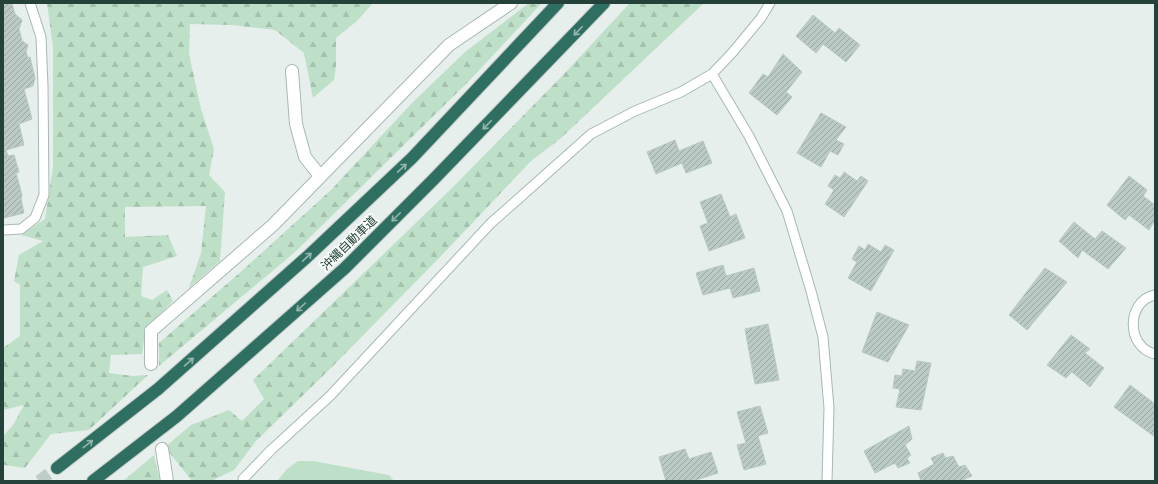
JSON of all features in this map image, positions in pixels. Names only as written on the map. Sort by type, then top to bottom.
[{"type":"highway","name":"沖縄自動車道","points":[[58,468],[158,389],[307,257],[412,158],[558,3]]},
{"type":"highway","name":"沖縄自動車道","points":[[93,481],[177,416],[345,268],[433,180],[604,3]]},
{"type":"street","points":[[151,364],[151,331],[273,225],[449,45],[511,3]]},
{"type":"street","points":[[292,71],[296,124],[305,157],[320,176]]},
{"type":"street","points":[[162,450],[167,481]]},
{"type":"lane","points":[[3,230],[21,230],[35,218],[44,195],[41,37],[30,3]]},
{"type":"lane","points":[[243,481],[271,450],[330,396],[491,223],[591,134],[635,111],[681,92],[712,74],[732,53],[761,18],[770,3]]},
{"type":"lane","points":[[712,74],[749,136],[787,211],[815,306],[823,337],[829,408],[828,481]]},
{"type":"lane","points":[[1155,295],[1149,296],[1138,306],[1133,317],[1133,332],[1140,344],[1155,354]]},
{"type":"green space","points":[[47,3],[373,3],[357,21],[336,38],[336,66],[334,80],[313,98],[304,53],[275,30],[232,25],[190,24],[189,54],[201,109],[214,149],[209,175],[225,192],[220,261],[189,288],[201,253],[206,206],[125,207],[125,237],[168,235],[177,256],[143,267],[141,296],[152,300],[167,290],[173,301],[146,328],[142,354],[111,355],[109,373],[133,376],[148,375],[89,430],[51,434],[25,468],[4,465],[3,467],[3,436],[13,425],[24,405],[3,410],[3,348],[20,336],[20,285],[14,281],[19,255],[43,241],[21,235],[45,219],[53,167],[53,47]]},
{"type":"green space","points":[[529,3],[542,3],[469,81],[294,253],[159,366],[159,343],[244,269],[331,190],[412,103],[465,52]]},
{"type":"green space","points":[[630,3],[704,3],[560,139],[531,161],[443,254],[332,367],[256,441],[234,470],[211,481],[192,481],[165,447],[191,425],[229,410],[242,421],[264,399],[253,380],[451,189],[564,74]]},
{"type":"green space","points":[[154,455],[160,481],[123,481]]},
{"type":"green space","points":[[298,461],[313,461],[389,475],[394,481],[277,481],[287,469]]},
{"type":"building","points":[[3,3],[13,3],[15,14],[22,20],[19,29],[22,41],[28,45],[26,52],[28,58],[30,57],[35,78],[33,86],[24,89],[32,119],[19,124],[24,145],[6,150],[8,156],[14,155],[19,172],[16,173],[22,195],[21,199],[24,213],[4,218]]},
{"type":"building","points":[[813,15],[835,33],[839,28],[860,45],[846,62],[823,44],[816,53],[796,36]]},
{"type":"building","points":[[783,54],[802,72],[786,92],[792,97],[777,115],[749,93],[763,74],[768,77]]},
{"type":"building","points":[[821,113],[846,127],[836,140],[844,144],[838,155],[830,151],[821,167],[797,153]]},
{"type":"building","points":[[675,140],[679,151],[703,141],[712,163],[686,173],[682,163],[656,174],[647,152]]},
{"type":"building","points":[[844,172],[857,181],[861,176],[868,181],[844,217],[825,204],[834,190],[828,186],[835,175],[840,178]]},
{"type":"building","points":[[1129,176],[1147,190],[1143,196],[1155,205],[1155,220],[1149,230],[1129,215],[1125,220],[1107,205]]},
{"type":"building","points":[[721,194],[730,217],[736,214],[745,238],[709,251],[700,226],[708,223],[700,202]]},
{"type":"building","points":[[1074,222],[1095,239],[1102,231],[1126,248],[1108,269],[1082,250],[1078,258],[1059,241]]},
{"type":"building","points":[[868,244],[881,252],[885,245],[894,250],[871,291],[848,278],[857,262],[852,259],[859,246],[865,250]]},
{"type":"building","points":[[723,265],[726,276],[754,268],[760,291],[733,298],[730,288],[703,295],[696,273]]},
{"type":"building","points":[[1045,268],[1067,282],[1027,330],[1009,315]]},
{"type":"building","points":[[877,312],[909,325],[888,362],[862,352]]},
{"type":"building","points":[[768,324],[779,380],[755,384],[745,329]]},
{"type":"building","points":[[1071,335],[1090,349],[1085,353],[1104,368],[1090,387],[1072,372],[1066,378],[1047,365]]},
{"type":"building","points":[[917,361],[931,363],[921,410],[896,407],[900,389],[893,388],[895,375],[902,376],[903,369],[915,371]]},
{"type":"building","points":[[1130,385],[1155,404],[1155,437],[1114,407]]},
{"type":"building","points":[[760,406],[768,433],[758,436],[766,464],[744,470],[737,445],[746,443],[737,412]]},
{"type":"building","points":[[909,426],[912,439],[905,445],[911,455],[907,458],[910,463],[898,468],[895,463],[875,473],[864,451]]},
{"type":"building","points":[[685,449],[689,459],[711,452],[718,473],[693,481],[666,481],[659,457]]},
{"type":"building","points":[[943,453],[945,458],[953,456],[959,467],[965,465],[972,476],[960,481],[921,481],[918,473],[934,464],[931,458]]},
{"type":"tunnel","points":[[39,481],[57,468]]}]
